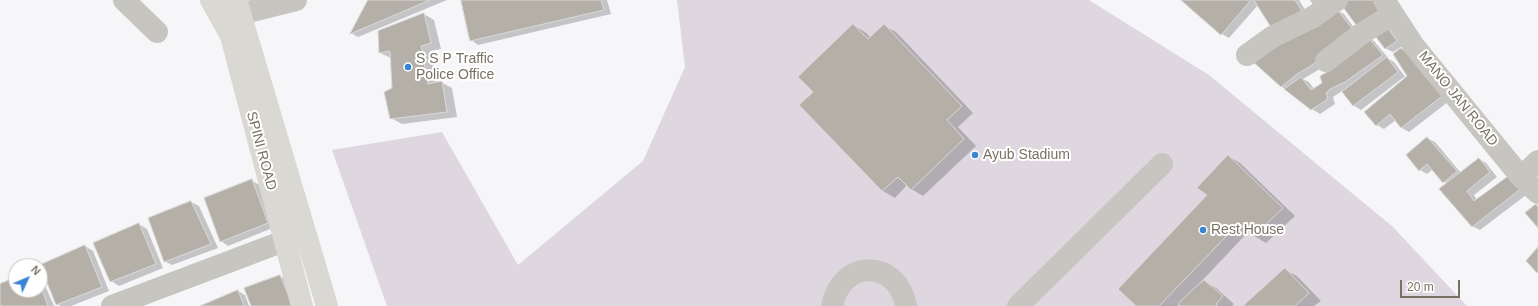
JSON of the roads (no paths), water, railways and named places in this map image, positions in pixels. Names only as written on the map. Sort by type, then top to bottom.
[{"type":"main road","name":"SPINI ROAD","points":[[210,0],[231,36],[302,306]]},
{"type":"main road","name":"SPINI ROAD","points":[[237,4],[327,306]]},
{"type":"street","points":[[124,0],[157,32]]},
{"type":"street","points":[[237,4],[296,0]]},
{"type":"street","points":[[1247,55],[1272,37],[1313,17],[1337,0]]},
{"type":"street","points":[[1326,61],[1360,34],[1389,7]]},
{"type":"street","name":"MANO JAN ROAD","points":[[1389,7],[1414,46],[1520,177],[1538,193]]},
{"type":"street","points":[[1520,177],[1538,161]]},
{"type":"street","points":[[1018,306],[1162,164]]},
{"type":"street","points":[[112,306],[284,241]]},
{"type":"street","points":[[832,306],[834,294],[840,284],[850,275],[862,271],[875,270],[887,275],[897,282],[904,293],[907,306]]},
{"type":"place","name":"S S P Traffic Police Office","points":[[408,67]]},
{"type":"place","name":"Ayub Stadium","points":[[975,155]]},
{"type":"place","name":"Rest House","points":[[1203,230]]}]
